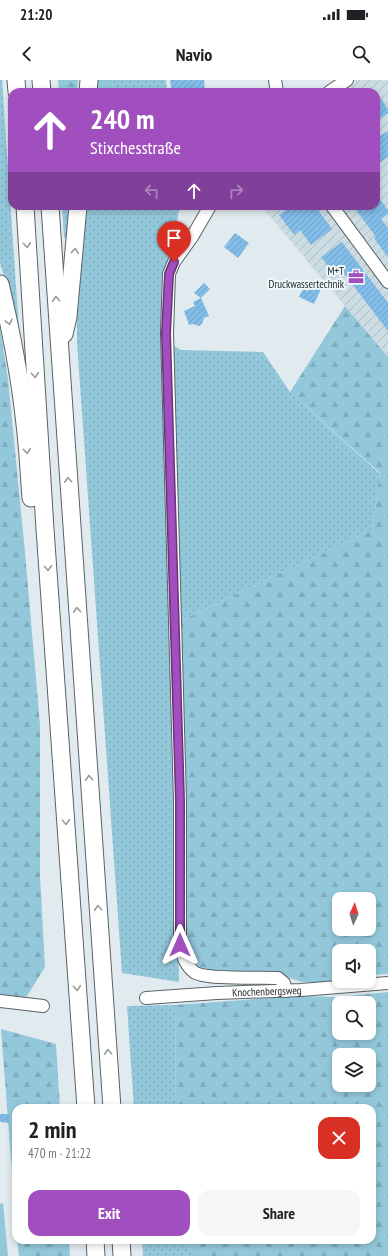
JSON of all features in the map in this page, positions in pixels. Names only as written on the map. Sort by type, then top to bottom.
[{"type":"highway","points":[[24,210],[86,1104]]},
{"type":"highway","points":[[50,210],[112,1104]]},
{"type":"highway","points":[[59,352],[68,318],[78,210]]},
{"type":"highway","points":[[0,284],[9,320],[19,374],[32,502],[45,529]]},
{"type":"highway","points":[[95,1244],[96,1256]]},
{"type":"highway","points":[[121,1244],[122,1256]]},
{"type":"street","points":[[335,88],[347,80]]},
{"type":"street","points":[[208,210],[192,237],[174,262],[169,274],[166,333],[180,801],[180,945],[184,961],[195,973],[201,975],[278,978],[284,983],[286,991]]},
{"type":"street","points":[[335,210],[388,282]]},
{"type":"street","name":"Knochenbergsweg","points":[[146,998],[217,993],[286,991],[388,983]]},
{"type":"street","points":[[0,1001],[43,1006]]},
{"type":"shaded area","points":[[349,80],[388,80],[388,357],[264,210],[380,210],[380,88],[339,88]]},
{"type":"green space","points":[[0,80],[2,80],[8,168],[8,210],[11,210],[19,330],[17,330],[0,263]]},
{"type":"green space","points":[[58,80],[78,80],[77,88],[59,88]]},
{"type":"green space","points":[[97,80],[113,80],[112,88],[96,88]]},
{"type":"green space","points":[[113,80],[166,80],[167,88],[112,88]]},
{"type":"green space","points":[[62,210],[72,210],[69,238],[64,238]]},
{"type":"green space","points":[[84,210],[179,210],[167,267],[179,982],[122,973],[77,343],[77,295]]},
{"type":"green space","points":[[345,306],[388,357],[388,974],[376,975],[376,944],[332,944],[332,983],[302,982],[278,974],[208,972],[194,968],[184,944],[180,621],[372,530],[380,473],[290,392]]},
{"type":"green space","points":[[0,327],[8,379],[40,725],[40,876],[45,967],[27,996],[0,1009]]},
{"type":"green space","points":[[173,345],[181,350],[263,352],[290,392],[380,474],[372,530],[180,621]]},
{"type":"green space","points":[[388,992],[388,1256],[194,1256],[189,1244],[376,1244],[376,1104],[176,1104],[175,1005],[297,996],[332,997],[332,1040],[376,1040],[376,996],[346,996]]},
{"type":"green space","points":[[175,1005],[176,1104],[134,1104],[127,1006]]},
{"type":"green space","points":[[1,1029],[56,1044],[60,1104],[12,1104],[12,1172]]},
{"type":"green space","points":[[3,1203],[8,1256],[0,1256],[0,1204]]},
{"type":"green space","points":[[18,1244],[69,1244],[70,1256],[19,1256]]},
{"type":"green space","points":[[142,1244],[189,1244],[194,1256],[143,1256]]},
{"type":"building","points":[[170,80],[204,80],[205,88],[171,88]]},
{"type":"building","points":[[380,97],[388,109],[388,113],[380,118]]},
{"type":"building","points":[[388,131],[388,157],[380,162],[380,136]]},
{"type":"building","points":[[380,199],[388,210],[388,214],[381,219],[388,228],[388,257],[374,238],[376,237],[356,210],[380,210]]},
{"type":"building","points":[[286,210],[318,210],[332,229],[311,245],[300,230],[294,235],[279,215]]},
{"type":"building","points":[[235,233],[249,243],[238,258],[224,247]]},
{"type":"building","points":[[342,242],[388,303],[388,331],[340,268],[333,273],[321,257]]},
{"type":"building","points":[[204,283],[210,289],[201,298],[194,293]]},
{"type":"building","points":[[311,284],[321,289],[314,304],[299,297],[303,289],[308,291]]},
{"type":"building","points":[[201,298],[209,316],[204,318],[202,324],[199,326],[193,324],[189,325],[184,311],[195,306],[193,302]]},
{"type":"building","points":[[0,1114],[9,1114],[9,1123],[0,1122]]},
{"type":"place","name":"M+T Druckwassertechnik","points":[[356,277]]},
{"type":"route","points":[[174,262],[169,274],[166,333],[180,801],[180,945]]}]
